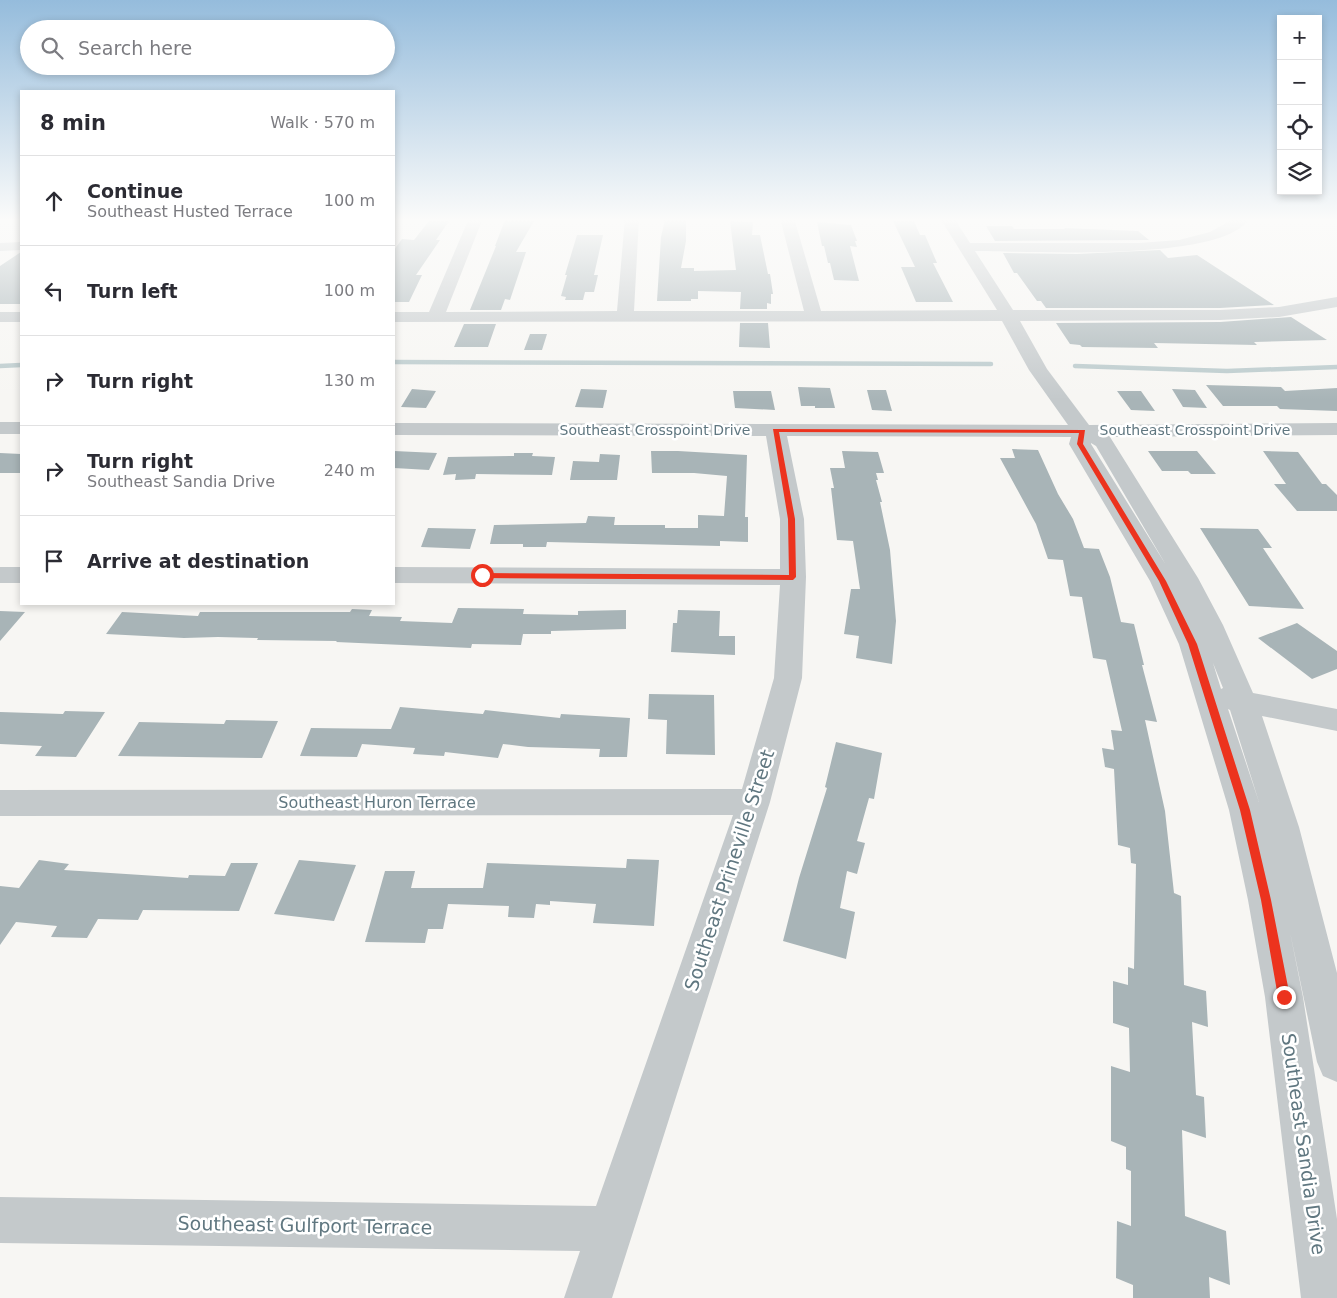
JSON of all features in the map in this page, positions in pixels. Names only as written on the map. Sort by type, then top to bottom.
[{"type":"street","points":[[435,317],[451,279]]},
{"type":"street","points":[[625,316],[628,279]]},
{"type":"street","points":[[803,279],[814,317]]},
{"type":"street","name":"Southeast Sandia Drive","points":[[985,279],[1009,317],[1038,370],[1083,431],[1080,444],[1163,581],[1192,644],[1225,697],[1278,812],[1332,1011],[1337,1062]]},
{"type":"street","points":[[395,317],[1220,315],[1279,312],[1337,302]]},
{"type":"street","points":[[0,317],[20,317]]},
{"type":"street","points":[[0,428],[20,428]]},
{"type":"street","name":"Southeast Crosspoint Drive","points":[[395,429],[1083,431],[1327,429]]},
{"type":"street","points":[[1327,429],[1337,450]]},
{"type":"street","name":"Southeast Prineville Street","points":[[588,1298],[754,802],[788,678],[793,577],[792,519],[775,430]]},
{"type":"street","points":[[0,575],[20,575]]},
{"type":"street","points":[[395,575],[793,577]]},
{"type":"street","points":[[1225,697],[1337,720]]},
{"type":"street","name":"Southeast Sandia Drive","points":[[1225,697],[1245,810],[1266,900],[1284,997],[1325,1298]]},
{"type":"street","name":"Southeast Huron Terrace","points":[[0,803],[754,802]]},
{"type":"street","points":[[1284,997],[1332,1011]]},
{"type":"street","name":"Southeast Gulfport Terrace","points":[[0,1220],[610,1229]]},
{"type":"building","points":[[0,279],[20,279],[20,304],[0,304]]},
{"type":"building","points":[[395,279],[420,279],[409,302],[395,302]]},
{"type":"building","points":[[483,279],[517,279],[510,300],[505,299],[501,310],[470,310]]},
{"type":"building","points":[[566,279],[597,279],[594,292],[585,292],[583,300],[565,300],[566,297],[561,296]]},
{"type":"building","points":[[658,279],[771,279],[773,294],[771,294],[771,304],[767,303],[767,309],[740,309],[741,292],[698,291],[698,299],[691,299],[691,301],[657,301]]},
{"type":"building","points":[[858,279],[859,281],[834,280]]},
{"type":"building","points":[[906,279],[941,279],[953,302],[916,302]]},
{"type":"building","points":[[1021,279],[1233,279],[1274,305],[1220,308],[1046,308],[1041,301],[1037,301]]},
{"type":"building","points":[[1291,317],[1327,340],[1254,342],[1257,345],[1154,343],[1158,348],[1082,347],[1070,344],[1056,323],[1220,322]]},
{"type":"building","points":[[740,323],[768,323],[770,348],[739,347]]},
{"type":"building","points":[[464,324],[496,324],[488,347],[454,347]]},
{"type":"building","points":[[530,334],[547,334],[542,350],[524,350]]},
{"type":"building","points":[[1206,385],[1281,387],[1285,391],[1337,388],[1337,411],[1280,409],[1277,406],[1223,406]]},
{"type":"building","points":[[798,387],[830,388],[835,408],[801,406]]},
{"type":"building","points":[[412,389],[436,391],[426,408],[401,407]]},
{"type":"building","points":[[581,389],[607,390],[603,408],[575,407]]},
{"type":"building","points":[[1172,389],[1195,390],[1207,408],[1183,407]]},
{"type":"building","points":[[867,390],[886,390],[892,411],[872,410]]},
{"type":"building","points":[[733,391],[771,391],[775,410],[735,408]]},
{"type":"building","points":[[1117,391],[1141,391],[1155,411],[1131,410]]},
{"type":"building","points":[[1012,449],[1038,450],[1058,494],[1073,519],[1084,548],[1099,549],[1110,577],[1121,622],[1134,624],[1144,665],[1142,665],[1157,722],[1145,720],[1165,811],[1174,893],[1181,896],[1184,985],[1206,991],[1208,1027],[1192,1022],[1196,1095],[1204,1097],[1206,1138],[1182,1130],[1185,1216],[1226,1231],[1230,1285],[1209,1277],[1210,1298],[1133,1298],[1133,1285],[1116,1278],[1117,1221],[1131,1226],[1131,1171],[1126,1169],[1126,1147],[1111,1141],[1111,1066],[1130,1072],[1129,1028],[1113,1023],[1113,981],[1128,985],[1128,967],[1134,969],[1136,864],[1131,863],[1130,848],[1118,845],[1114,769],[1105,767],[1102,748],[1114,750],[1111,730],[1122,731],[1106,660],[1093,658],[1082,597],[1070,596],[1063,560],[1048,559],[1036,524],[1000,458],[1015,458]]},
{"type":"building","points":[[395,451],[437,453],[429,470],[395,468]]},
{"type":"building","points":[[651,451],[747,455],[745,517],[748,517],[748,542],[720,541],[720,546],[547,542],[546,547],[523,547],[523,544],[490,544],[494,525],[586,523],[588,516],[615,517],[614,525],[665,525],[665,528],[698,528],[698,515],[724,516],[727,476],[694,473],[652,473]]},
{"type":"building","points":[[842,451],[878,452],[884,473],[876,473],[878,480],[876,480],[882,502],[880,502],[890,550],[896,621],[892,664],[856,658],[859,636],[844,634],[851,589],[860,589],[853,541],[837,540],[831,488],[834,488],[830,468],[845,468]]},
{"type":"building","points":[[1148,451],[1197,451],[1216,474],[1162,471]]},
{"type":"building","points":[[1263,451],[1298,452],[1322,484],[1326,484],[1337,495],[1337,511],[1297,511],[1274,484],[1286,484]]},
{"type":"building","points":[[0,453],[20,454],[20,473],[0,473]]},
{"type":"building","points":[[514,453],[533,453],[532,456],[555,457],[552,475],[476,474],[475,479],[455,480],[456,474],[443,475],[448,457],[514,456]]},
{"type":"building","points":[[600,454],[620,455],[617,480],[570,480],[573,461],[599,462]]},
{"type":"building","points":[[428,528],[476,529],[470,549],[421,547]]},
{"type":"building","points":[[1200,528],[1258,529],[1272,548],[1263,548],[1304,609],[1249,606]]},
{"type":"building","points":[[458,608],[524,609],[523,614],[578,615],[578,611],[626,610],[626,629],[551,631],[551,634],[523,634],[521,645],[472,644],[471,648],[337,641],[257,640],[258,638],[218,637],[184,638],[106,634],[122,612],[198,616],[200,612],[350,612],[352,609],[372,610],[369,616],[402,617],[400,621],[452,623]]},
{"type":"building","points":[[678,610],[720,611],[719,636],[735,636],[735,655],[671,652],[673,623],[677,623]]},
{"type":"building","points":[[0,611],[25,612],[0,641]]},
{"type":"building","points":[[1297,623],[1337,651],[1337,669],[1312,679],[1258,638]]},
{"type":"building","points":[[649,694],[714,695],[715,755],[666,754],[667,720],[648,719]]},
{"type":"building","points":[[400,707],[483,714],[485,710],[560,718],[561,714],[630,718],[627,757],[599,757],[600,749],[528,747],[503,744],[498,758],[445,752],[444,756],[413,754],[415,748],[362,744],[357,757],[300,756],[311,728],[391,729]]},
{"type":"building","points":[[65,711],[105,712],[76,757],[35,756],[42,746],[0,744],[0,712],[63,714]]},
{"type":"building","points":[[226,720],[278,721],[262,758],[118,756],[139,722],[224,724]]},
{"type":"building","points":[[836,742],[882,753],[874,799],[869,798],[857,841],[865,843],[857,874],[847,871],[840,908],[855,912],[846,959],[783,941],[799,878],[827,788],[825,787]]},
{"type":"building","points":[[627,859],[659,860],[654,926],[593,923],[596,904],[550,901],[550,905],[536,904],[534,918],[508,917],[509,906],[448,904],[443,929],[428,929],[425,943],[365,942],[385,871],[415,871],[411,888],[483,888],[487,863],[626,868]]},
{"type":"building","points":[[39,860],[69,864],[64,870],[188,878],[189,875],[225,876],[231,863],[258,863],[239,911],[143,910],[138,920],[98,919],[87,938],[51,937],[57,926],[16,922],[0,945],[0,886],[19,888]]},
{"type":"building","points":[[299,860],[356,865],[334,921],[274,914]]},
{"type":"waterway","points":[[395,362],[991,364]]},
{"type":"waterway","points":[[0,366],[20,365]]},
{"type":"waterway","points":[[1075,366],[1227,371],[1337,367]]},
{"type":"route","points":[[482,575],[793,577],[792,519],[775,430],[1083,431],[1080,444],[1163,581],[1192,644],[1245,810],[1266,900],[1284,997]]}]
